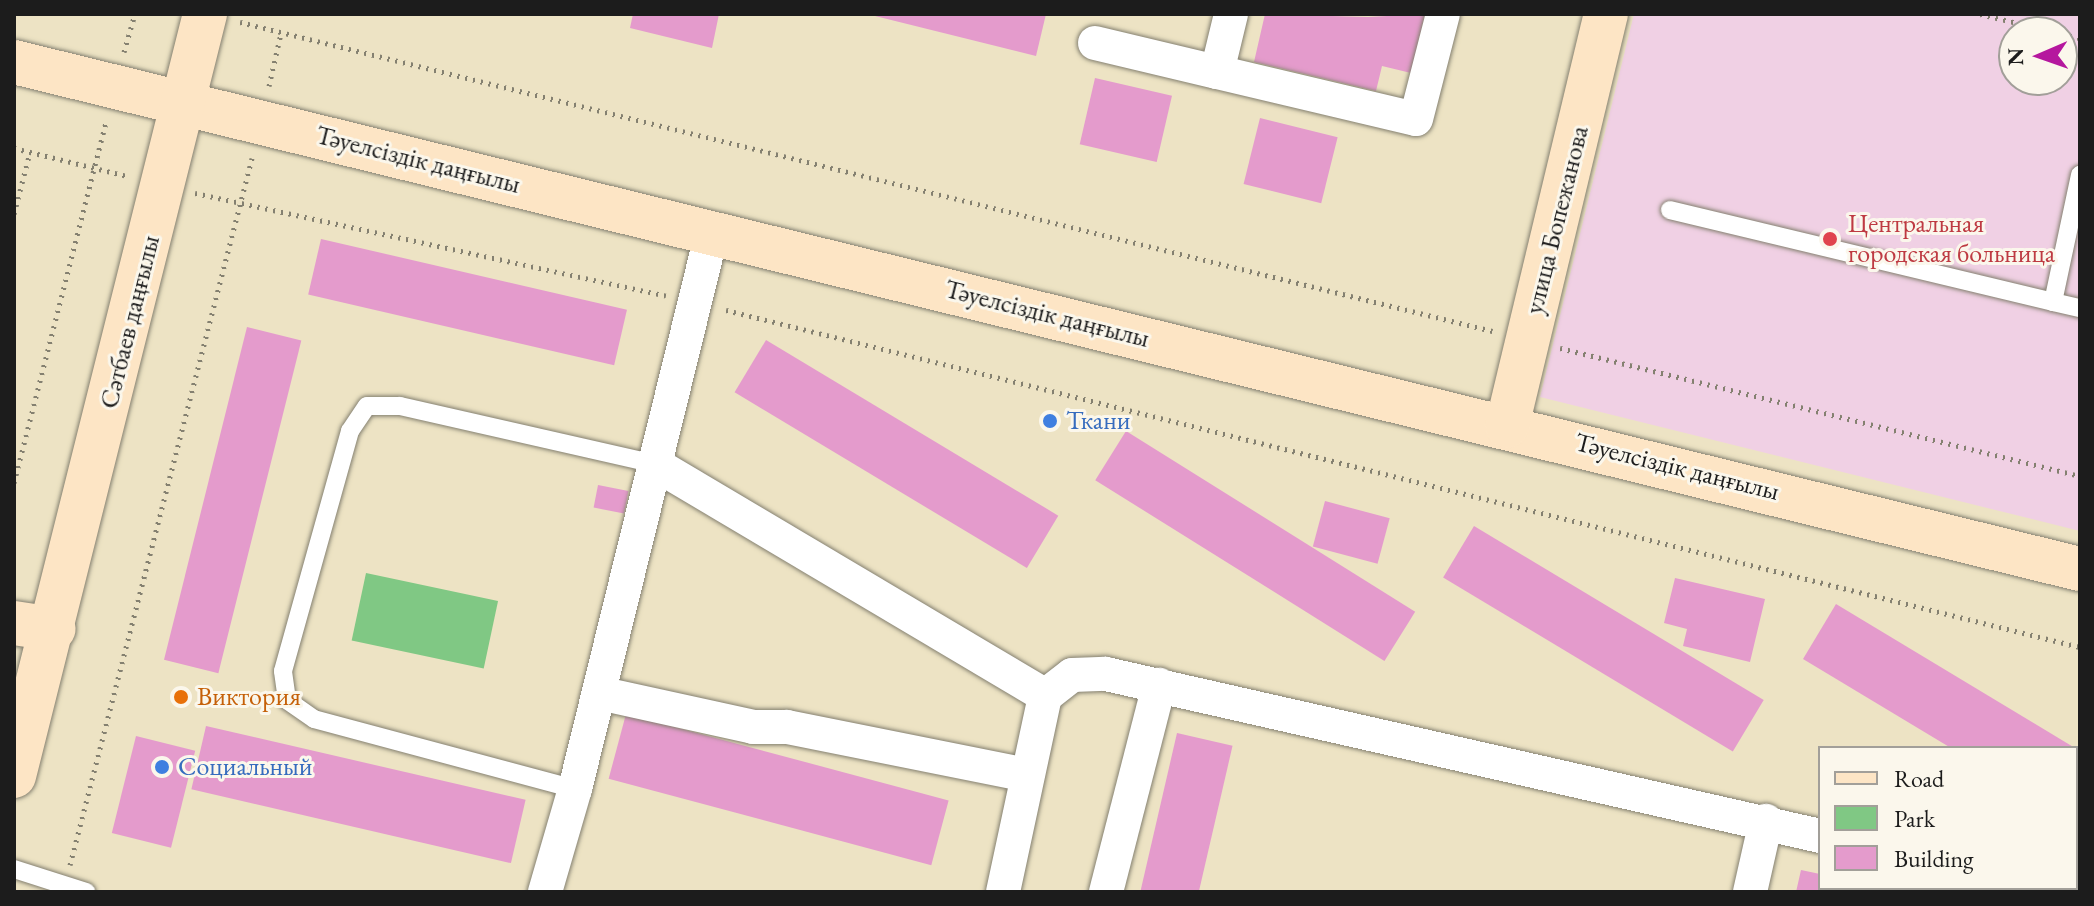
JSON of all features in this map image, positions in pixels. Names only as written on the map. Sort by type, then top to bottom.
[{"type":"street","points":[[1217,72],[1231,14]]},
{"type":"street","points":[[1095,43],[1416,119],[1443,14]]},
{"type":"street","name":"улица Бопежанова","points":[[1507,426],[1606,14]]},
{"type":"street","name":"Сәтбаев даңғылы","points":[[14,776],[34,626],[164,186],[184,104],[221,18]]},
{"type":"street","name":"Тәуелсіздік даңғылы","points":[[14,62],[2080,569]]},
{"type":"street","points":[[545,892],[575,789],[712,232]]},
{"type":"street","points":[[655,464],[1045,696]]},
{"type":"street","points":[[1003,892],[1045,696],[1072,675],[1106,674],[1159,685],[1766,821],[1818,835]]},
{"type":"street","points":[[1106,892],[1159,685]]},
{"type":"street","points":[[599,693],[753,727],[787,727],[1027,775]]},
{"type":"street","points":[[1750,892],[1766,821]]},
{"type":"lane","points":[[2053,302],[2080,175]]},
{"type":"lane","points":[[1670,210],[2080,308]]},
{"type":"lane","points":[[575,789],[314,719],[287,700],[283,671],[350,431],[367,406],[400,406],[655,464]]},
{"type":"lane","points":[[14,869],[86,892]]},
{"type":"path","points":[[14,483],[135,14]]},
{"type":"path","points":[[221,18],[2080,476]]},
{"type":"path","points":[[65,885],[241,203],[281,33]]},
{"type":"path","points":[[14,148],[164,186],[695,302],[2080,647]]},
{"type":"path","points":[[14,214],[30,152]]},
{"type":"shaded area","name":"Центральная городская больница","points":[[1634,14],[2080,14],[2080,531],[1540,397]]},
{"type":"green space","points":[[366,573],[498,601],[484,669],[352,640]]},
{"type":"building","points":[[633,14],[719,14],[712,48],[630,28]]},
{"type":"building","points":[[867,14],[1046,14],[1036,56]]},
{"type":"building","points":[[1265,14],[1368,17],[1425,14],[1411,73],[1382,66],[1376,91],[1254,62]]},
{"type":"building","points":[[1095,78],[1172,96],[1157,162],[1080,144]]},
{"type":"building","points":[[1260,118],[1338,137],[1321,203],[1244,184]]},
{"type":"building","points":[[321,239],[627,310],[614,365],[308,295]]},
{"type":"building","points":[[247,327],[301,341],[218,673],[164,660]]},
{"type":"building","points":[[766,340],[1058,516],[1027,568],[735,392]]},
{"type":"building","points":[[1126,431],[1415,612],[1384,661],[1095,480]]},
{"type":"building","points":[[598,485],[628,491],[624,513],[594,508]]},
{"type":"building","points":[[1325,501],[1390,518],[1378,564],[1313,546]]},
{"type":"building","points":[[1474,526],[1764,700],[1733,752],[1443,577]]},
{"type":"building","points":[[1675,578],[1765,599],[1750,662],[1683,646],[1687,629],[1664,623]]},
{"type":"building","points":[[1836,604],[2072,746],[1948,746],[1803,659]]},
{"type":"building","points":[[626,714],[949,800],[931,865],[609,779]]},
{"type":"building","points":[[206,726],[526,800],[511,863],[191,789]]},
{"type":"building","points":[[1177,733],[1233,746],[1199,892],[1140,892]]},
{"type":"building","points":[[136,736],[195,751],[171,848],[112,833]]},
{"type":"building","points":[[1801,870],[1818,874],[1818,890],[1828,892],[1796,892]]},
{"type":"place","name":"Центральная городская больница","points":[[1830,239]]},
{"type":"place","name":"Ткани","points":[[1050,421]]},
{"type":"place","name":"Виктория","points":[[181,697]]},
{"type":"place","name":"Социальный","points":[[162,767]]}]
